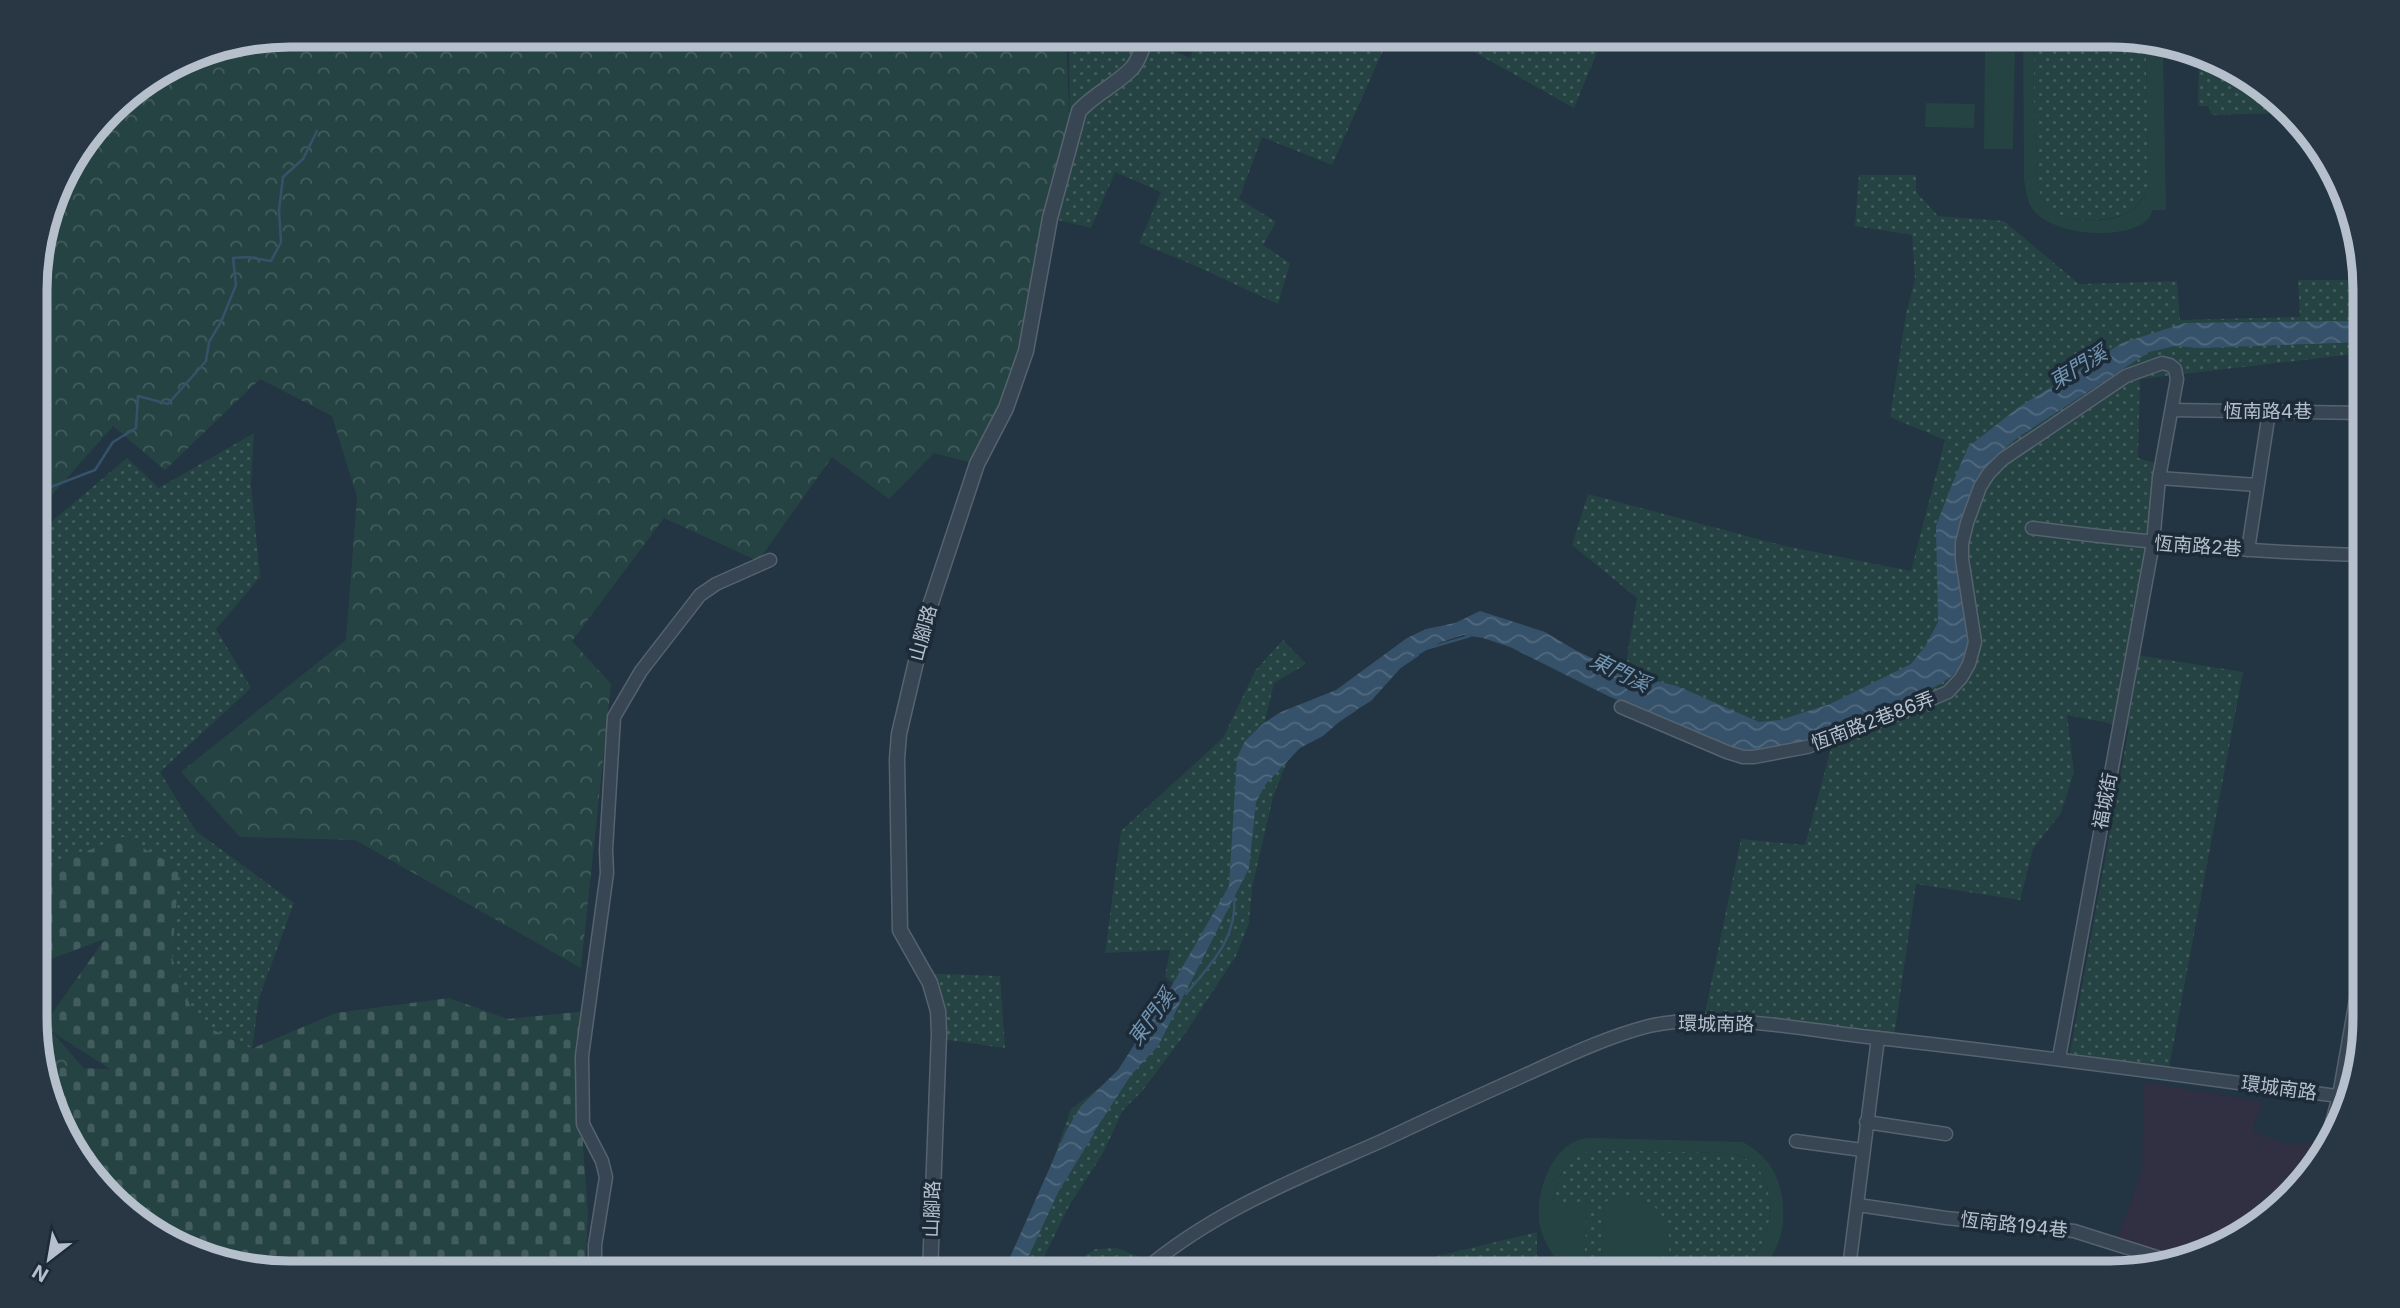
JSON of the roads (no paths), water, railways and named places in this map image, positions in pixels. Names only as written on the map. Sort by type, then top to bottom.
[{"type":"street","name":"山腳路","points":[[930,1261],[938,1011],[930,982],[900,930],[897,759],[899,734],[927,615],[959,514],[977,464],[1006,408],[1026,351],[1050,218],[1079,111],[1090,98],[1131,69],[1142,48]]},
{"type":"street","name":"恆南路2巷86弄","points":[[1621,707],[1727,752],[1747,757],[1807,747],[1893,716],[1948,692],[1969,664],[1975,642],[1962,543],[1980,487],[1989,473],[2027,442],[2126,376],[2162,363],[2175,369],[2176,379],[2159,478],[2153,543]]},
{"type":"street","name":"恆南路4巷","points":[[2172,410],[2353,413]]},
{"type":"street","points":[[2248,550],[2269,412]]},
{"type":"street","points":[[2159,478],[2257,485]]},
{"type":"street","name":"恆南路2巷","points":[[2032,528],[2153,543],[2353,555]]},
{"type":"street","name":"福城街","points":[[2059,1058],[2153,543]]},
{"type":"street","points":[[595,1261],[606,1177],[602,1161],[583,1124],[582,1056],[607,873],[614,716],[641,671],[700,595],[726,579],[770,561]]},
{"type":"street","name":"環城南路","points":[[1157,1261],[1187,1236],[1228,1212],[1578,1051],[1649,1027],[1702,1021],[1749,1023],[1994,1053],[2059,1058],[2340,1097]]},
{"type":"street","points":[[1850,1260],[1878,1038]]},
{"type":"street","points":[[2348,1066],[2352,1041]]},
{"type":"street","points":[[1866,1122],[1946,1135]]},
{"type":"street","points":[[1796,1141],[1862,1150]]},
{"type":"street","name":"恆南路194巷","points":[[1858,1205],[1946,1218],[2074,1231],[2152,1257]]},
{"type":"water","points":[[2353,321],[2353,342],[2201,348],[2175,346],[2149,352],[2017,438],[1998,454],[1962,519],[1969,644],[1960,666],[1942,682],[1893,707],[1802,742],[1757,752],[1725,745],[1608,696],[1510,647],[1483,638],[1463,635],[1439,643],[1406,662],[1371,701],[1346,716],[1323,736],[1300,748],[1265,785],[1256,802],[1249,868],[1158,1046],[1131,1075],[1066,1175],[1027,1261],[1008,1261],[1066,1131],[1081,1106],[1118,1070],[1168,992],[1229,886],[1237,758],[1245,741],[1264,723],[1281,712],[1336,690],[1407,638],[1426,629],[1455,623],[1480,611],[1545,632],[1575,650],[1626,674],[1677,686],[1759,722],[1780,720],[1830,704],[1911,664],[1926,645],[1938,622],[1936,526],[1968,447],[2019,407],[2122,343],[2185,323]]},
{"type":"waterway","points":[[48,488],[95,470],[113,442],[136,428],[138,396],[168,404],[206,361],[209,342],[221,322],[236,285],[233,258],[271,261],[281,242],[279,210],[283,177],[303,159],[317,131]]},
{"type":"waterway","name":"東門溪","points":[[1429,648],[1470,636]]},
{"type":"waterway","name":"東門溪","points":[[1400,667],[1418,655]]},
{"type":"waterway","name":"東門溪","points":[[1340,720],[1355,710]]},
{"type":"waterway","name":"東門溪","points":[[1186,994],[1213,961],[1227,938],[1232,925],[1234,897]]},
{"type":"waterway","name":"東門溪","points":[[1058,1190],[1093,1133]]}]
